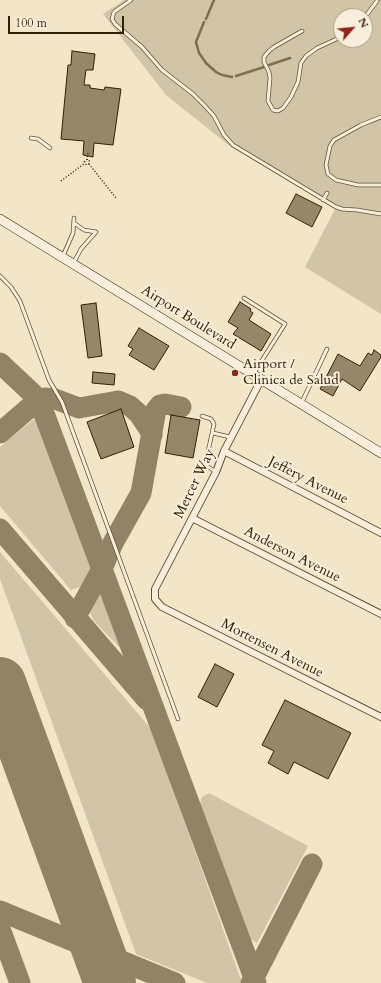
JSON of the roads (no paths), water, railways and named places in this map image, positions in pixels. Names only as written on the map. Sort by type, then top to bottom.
[{"type":"main road","name":"Airport Boulevard","points":[[0,219],[381,454]]},
{"type":"street","name":"Mercer Way","points":[[155,599],[155,589],[216,472],[257,378]]},
{"type":"street","name":"Jeffery Avenue","points":[[224,451],[381,533]]},
{"type":"street","name":"Anderson Avenue","points":[[192,518],[381,614]]},
{"type":"street","name":"Mortensen Avenue","points":[[155,599],[162,607],[381,717]]},
{"type":"lane","points":[[132,0],[116,9],[113,14],[114,22],[142,47],[162,70],[193,94],[204,105],[214,116],[224,135],[233,145],[336,207],[381,214]]},
{"type":"lane","points":[[372,8],[377,1]]},
{"type":"lane","points":[[302,31],[274,47],[264,57],[264,62],[270,78],[268,101],[273,110],[278,111],[283,108],[291,97],[298,82],[301,63],[306,56],[322,45],[333,40]]},
{"type":"lane","points":[[381,117],[359,126],[334,140],[328,152],[326,167],[328,174],[336,180],[358,185],[381,185]]},
{"type":"lane","points":[[31,138],[38,139],[50,148]]},
{"type":"lane","points":[[323,200],[327,193]]},
{"type":"lane","points":[[62,257],[74,233],[74,218]]},
{"type":"lane","points":[[73,264],[81,249],[96,232],[84,230],[74,223]]},
{"type":"lane","points":[[0,276],[11,287],[20,301],[49,380],[62,402],[178,719]]},
{"type":"lane","points":[[244,298],[285,324],[257,378]]},
{"type":"lane","points":[[300,404],[327,349]]},
{"type":"lane","points":[[202,416],[209,417],[214,424],[206,461],[207,466],[216,472]]},
{"type":"lane","points":[[213,434],[230,437]]},
{"type":"waterway","points":[[206,19],[214,0]]},
{"type":"waterway","points":[[204,22],[196,42],[199,53],[206,63],[216,72],[232,77]]},
{"type":"waterway","points":[[269,65],[290,58]]},
{"type":"waterway","points":[[236,76],[264,67]]},
{"type":"place","name":"Airport / Clinica de Salud","points":[[235,373]]}]
